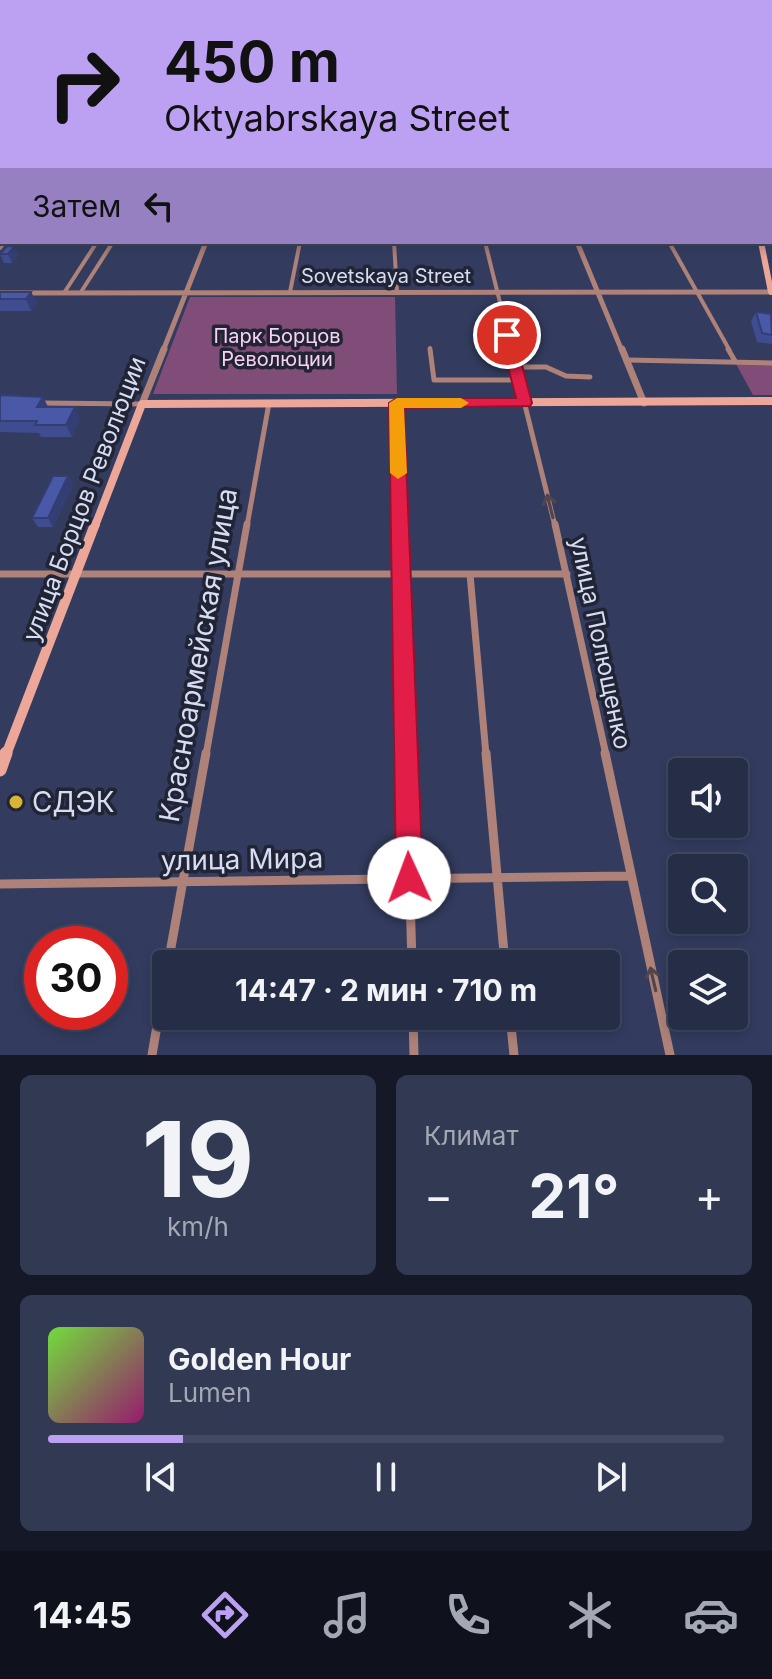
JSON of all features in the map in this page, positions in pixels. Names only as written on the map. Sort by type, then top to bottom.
[{"type":"main road","points":[[763,244],[772,284]]},
{"type":"main road","points":[[763,244],[771,292]]},
{"type":"main road","points":[[142,404],[772,401]]},
{"type":"main road","name":"улица Борцов Революции","points":[[0,770],[142,404]]},
{"type":"street","points":[[64,293],[96,244]]},
{"type":"street","points":[[81,292],[112,244]]},
{"type":"street","name":"улица Борцов Революции","points":[[142,404],[205,244]]},
{"type":"street","points":[[290,292],[300,244]]},
{"type":"street","points":[[394,244],[397,292]]},
{"type":"street","name":"улица Полющенко","points":[[485,244],[567,574],[629,876],[670,1055]]},
{"type":"street","points":[[578,244],[644,403]]},
{"type":"street","points":[[670,244],[700,292],[735,361]]},
{"type":"street","name":"Sovetskaya Street","points":[[0,293],[771,292]]},
{"type":"street","points":[[430,348],[434,380],[519,380]]},
{"type":"street","points":[[627,360],[772,363]]},
{"type":"street","points":[[515,367],[546,367],[566,376],[590,377]]},
{"type":"street","points":[[32,403],[142,404]]},
{"type":"street","name":"Красноармейская улица","points":[[170,950],[269,403]]},
{"type":"street","points":[[397,403],[412,950]]},
{"type":"street","points":[[0,574],[567,574]]},
{"type":"street","points":[[470,574],[504,950]]},
{"type":"street","name":"улица Мира","points":[[0,884],[629,876]]},
{"type":"street","points":[[152,1055],[156,1030]]},
{"type":"street","points":[[413,1030],[414,1055]]},
{"type":"street","points":[[511,1030],[514,1055]]},
{"type":"green space","name":"Парк Борцов Революции","points":[[190,297],[395,297],[397,394],[153,394]]},
{"type":"green space","points":[[736,364],[772,365],[772,395],[753,395]]},
{"type":"building","points":[[7,246],[15,246],[8,254],[0,254]]},
{"type":"building","points":[[0,292],[31,292],[26,299],[0,299]]},
{"type":"building","points":[[756,312],[771,314],[772,335],[762,333]]},
{"type":"building","points":[[0,395],[43,397],[37,407],[75,407],[66,425],[0,421]]},
{"type":"building","points":[[53,476],[68,476],[48,518],[32,518]]},
{"type":"slow traffic","points":[[398,473],[397,403],[461,403]]},
{"type":"place","name":"СДЭК","points":[[16,802]]},
{"type":"route","points":[[409,878],[397,403],[525,403],[507,335]]}]
